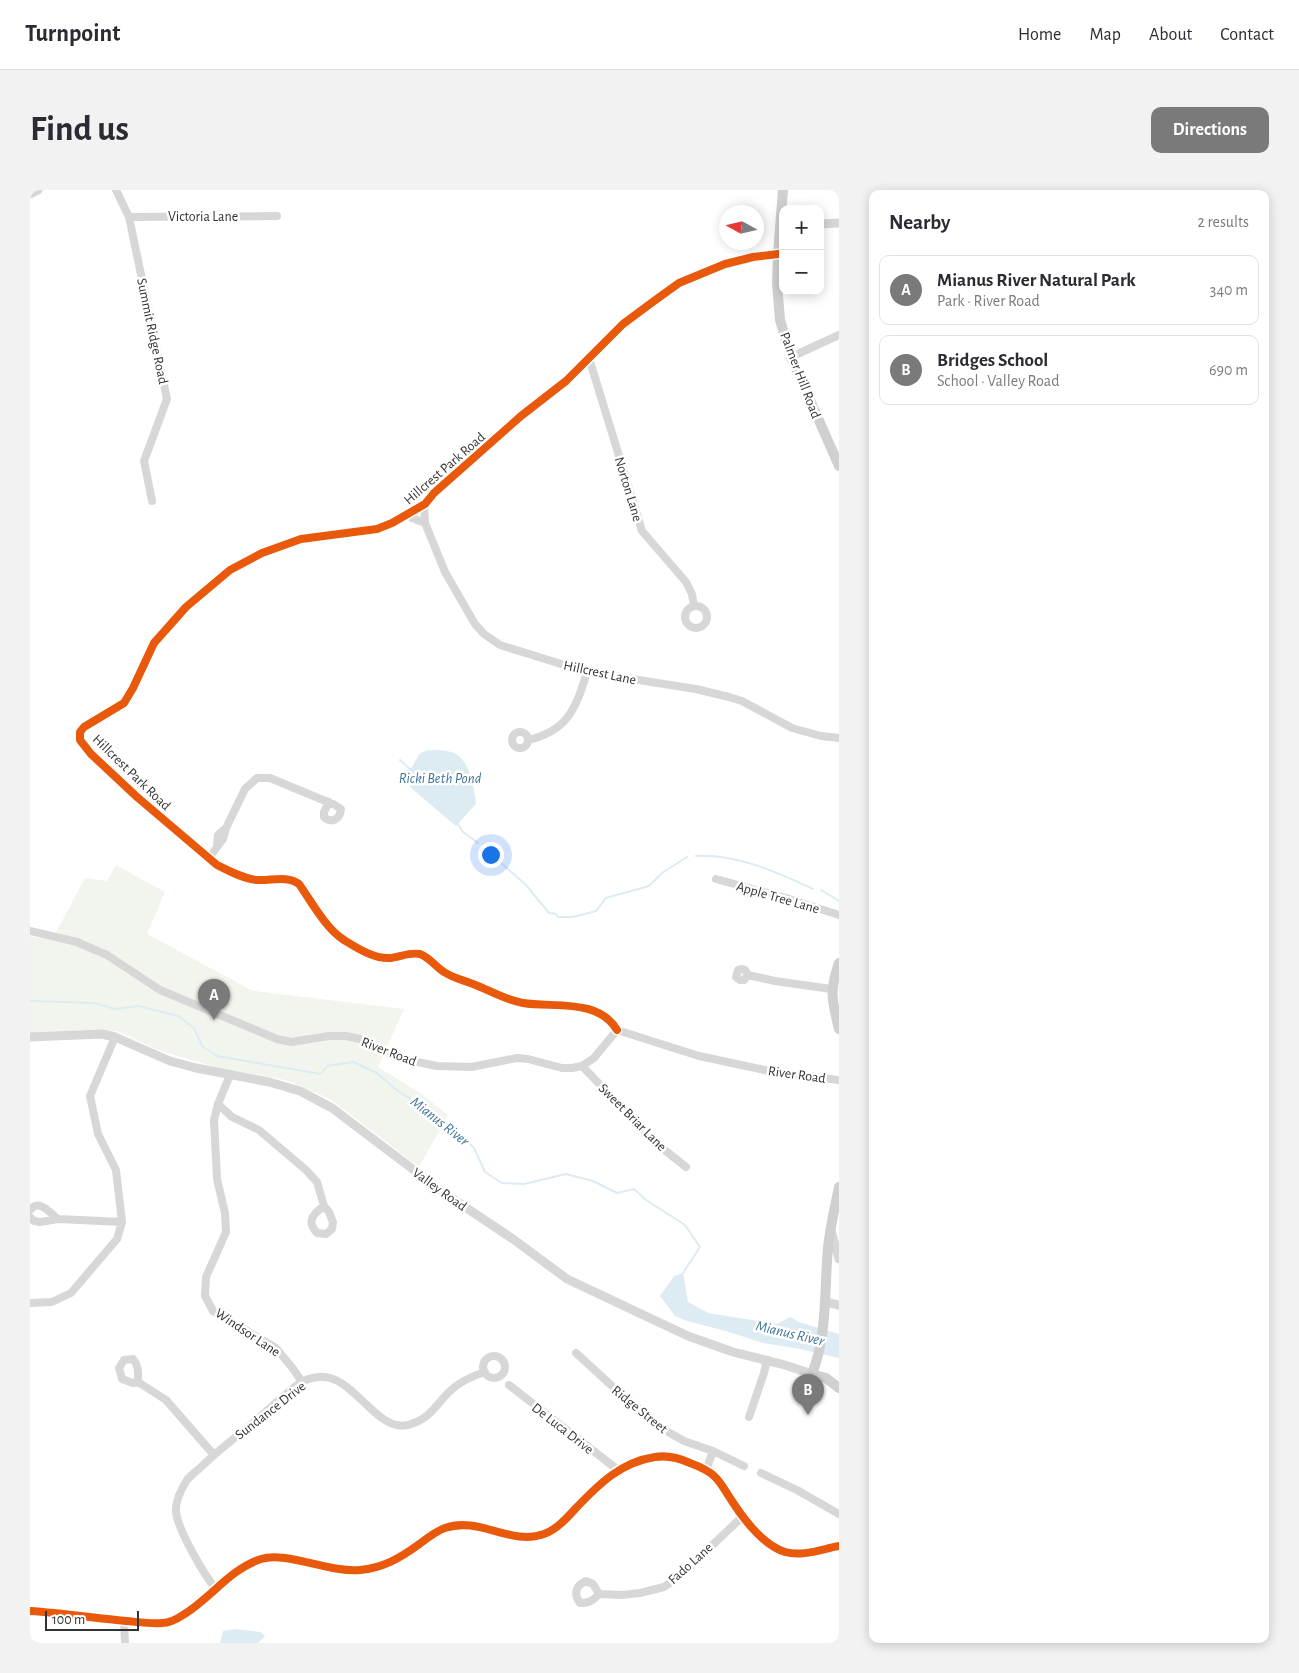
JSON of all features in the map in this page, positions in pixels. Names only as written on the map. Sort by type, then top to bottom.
[{"type":"main road","name":"Palmer Hill Road","points":[[783,205],[784,190]]},
{"type":"main road","name":"Palmer Hill Road","points":[[779,244],[777,284],[780,320],[791,357],[839,466]]},
{"type":"main road","points":[[839,963],[832,988],[832,1000],[839,1029]]},
{"type":"main road","points":[[812,1374],[824,1323],[827,1256],[839,1187]]},
{"type":"main road","name":"Valley Road","points":[[812,1374],[826,1378],[839,1388]]},
{"type":"street","points":[[30,194],[38,190]]},
{"type":"street","name":"Summit Ridge Road","points":[[116,190],[129,217],[167,399],[144,462],[152,501]]},
{"type":"street","name":"Victoria Lane","points":[[129,217],[277,216]]},
{"type":"street","points":[[824,224],[839,223]]},
{"type":"street","name":"Hillcrest Park Road","points":[[617,1030],[612,1021],[587,1008],[573,1005],[522,1003],[509,999],[445,973],[422,955],[412,954],[387,958],[374,956],[362,950],[335,934],[299,884],[292,879],[257,880],[228,871],[217,865],[137,797],[91,754],[80,740],[80,732],[84,727],[124,703],[154,643],[186,607],[230,570],[262,553],[301,539],[377,529],[408,515],[424,504],[521,416],[566,381],[623,324],[679,284],[725,264],[753,257],[778,254]]},
{"type":"street","points":[[791,357],[839,335]]},
{"type":"street","name":"Norton Lane","points":[[589,358],[642,532],[686,582],[692,594],[694,606]]},
{"type":"street","name":"Hillcrest Lane","points":[[424,504],[424,523],[445,572],[476,624],[484,634],[500,646],[586,672],[696,689],[726,696],[742,701],[792,728],[821,736],[839,738]]},
{"type":"street","points":[[408,515],[424,523]]},
{"type":"street","points":[[528,740],[555,731],[570,715],[581,690],[586,672]]},
{"type":"street","points":[[209,858],[224,839],[226,828],[245,788],[257,778],[270,778],[330,802]]},
{"type":"street","name":"Apple Tree Lane","points":[[716,879],[839,915]]},
{"type":"street","name":"River Road","points":[[30,931],[77,942],[94,949],[107,955],[160,990],[276,1039],[291,1042],[329,1036],[360,1038],[403,1058],[437,1066],[471,1067],[517,1058],[562,1068],[582,1066]]},
{"type":"street","points":[[748,975],[774,982],[832,988]]},
{"type":"street","points":[[582,1066],[594,1058],[617,1030]]},
{"type":"street","name":"River Road","points":[[617,1030],[700,1056],[733,1064],[769,1071],[839,1080]]},
{"type":"street","name":"Valley Road","points":[[30,1037],[102,1034],[115,1037],[170,1061],[284,1085],[308,1095],[332,1108],[447,1195],[513,1239],[567,1279],[688,1336],[733,1352],[812,1374]]},
{"type":"street","points":[[30,1303],[52,1302],[71,1294],[117,1240],[122,1222],[116,1170],[98,1134],[90,1096],[115,1037]]},
{"type":"street","name":"Sweet Briar Lane","points":[[582,1066],[657,1144],[686,1167]]},
{"type":"street","name":"Windsor Lane","points":[[230,1075],[218,1104],[214,1120],[217,1179],[226,1213],[226,1232],[206,1277],[205,1296],[214,1311],[276,1348],[302,1382]]},
{"type":"street","points":[[218,1104],[232,1117],[259,1130],[306,1170],[317,1182],[324,1206]]},
{"type":"street","points":[[30,1210],[38,1205],[58,1219]]},
{"type":"street","points":[[30,1218],[40,1222],[58,1219],[122,1222]]},
{"type":"street","points":[[831,1231],[838,1248],[839,1259]]},
{"type":"street","points":[[826,1302],[839,1305]]},
{"type":"street","name":"Ridge Street","points":[[576,1353],[663,1429],[684,1441],[713,1451],[744,1466]]},
{"type":"street","points":[[749,1416],[767,1360]]},
{"type":"street","name":"Sundance Drive","points":[[216,1589],[206,1578],[193,1553],[176,1512],[178,1500],[187,1480],[214,1455],[302,1382],[319,1377],[336,1380],[355,1394],[378,1416],[403,1425],[430,1415],[456,1386],[477,1374],[485,1372]]},
{"type":"street","points":[[138,1382],[166,1400],[214,1455]]},
{"type":"street","name":"De Luca Drive","points":[[509,1385],[618,1470]]},
{"type":"street","points":[[706,1470],[713,1451]]},
{"type":"street","points":[[30,1610],[85,1618],[164,1624],[184,1615],[243,1566],[263,1558],[280,1558],[331,1568],[360,1570],[387,1564],[403,1556],[445,1528],[468,1525],[527,1538],[546,1534],[566,1519],[593,1490],[618,1470],[637,1461],[658,1456],[680,1459],[706,1470],[720,1483],[743,1516],[761,1537],[783,1552],[807,1552],[839,1546]]},
{"type":"street","points":[[761,1474],[797,1490],[839,1514]]},
{"type":"street","name":"Fado Lane","points":[[599,1594],[635,1593],[664,1586],[680,1575],[743,1516]]},
{"type":"street","points":[[124,1621],[125,1643]]},
{"type":"shaded area","points":[[116,865],[165,892],[147,934],[253,991],[404,1009],[378,1067],[423,1095],[448,1115],[419,1167],[330,1099],[289,1081],[225,1070],[158,1050],[117,1031],[84,1030],[30,1033],[30,936],[52,940],[85,878],[107,881]]},
{"type":"water","name":"Ricki Beth Pond","points":[[427,750],[451,752],[463,760],[467,766],[476,804],[456,826],[411,788],[405,777],[406,771],[412,767],[419,754]]},
{"type":"water","points":[[683,1273],[688,1302],[708,1313],[777,1324],[790,1317],[799,1322],[839,1334],[839,1358],[763,1343],[675,1316],[660,1296],[674,1276]]},
{"type":"water","points":[[236,1629],[260,1632],[265,1636],[258,1643],[220,1643],[223,1631]]},
{"type":"waterway","points":[[400,760],[411,770]]},
{"type":"waterway","points":[[458,824],[463,832],[478,843]]},
{"type":"waterway","points":[[483,847],[526,885],[549,913],[556,914],[558,917],[573,917],[596,911],[606,898],[649,886],[662,873],[687,857]]},
{"type":"waterway","points":[[696,856],[711,856],[742,861],[785,876],[813,889]]},
{"type":"waterway","points":[[821,890],[839,901]]},
{"type":"waterway","name":"Mianus River","points":[[30,1001],[94,1003],[115,1009],[139,1006],[178,1016],[194,1028],[202,1046],[217,1056],[321,1074],[327,1066],[353,1062],[377,1073],[399,1092],[431,1111],[457,1131],[474,1148],[485,1172],[502,1183],[524,1184],[566,1174],[593,1181],[617,1193],[634,1189],[646,1200],[685,1225],[700,1247],[683,1273]]},
{"type":"cycle path","points":[[617,1030],[609,1020],[599,1013],[587,1009],[574,1006],[523,1003],[503,997],[447,974],[420,954],[384,958],[360,949],[344,940],[331,929],[299,884],[294,881],[247,878],[217,865],[137,797],[91,754],[80,740],[80,732],[84,727],[124,703],[154,643],[186,607],[230,570],[262,553],[301,539],[377,529],[392,523],[425,504],[434,493],[521,416],[566,381],[623,324],[679,283],[725,264],[753,257],[778,254]]},
{"type":"cycle path","points":[[30,1611],[144,1623],[165,1623],[183,1615],[230,1577],[261,1559],[271,1557],[283,1558],[335,1568],[360,1570],[391,1562],[438,1531],[458,1525],[532,1537],[553,1530],[611,1475],[632,1464],[659,1456],[682,1460],[712,1474],[754,1530],[777,1548],[785,1552],[798,1554],[839,1546]]},
{"type":"place","name":"Mianus River Natural Park","points":[[214,1020]]},
{"type":"place","name":"Bridges School","points":[[808,1415]]}]
